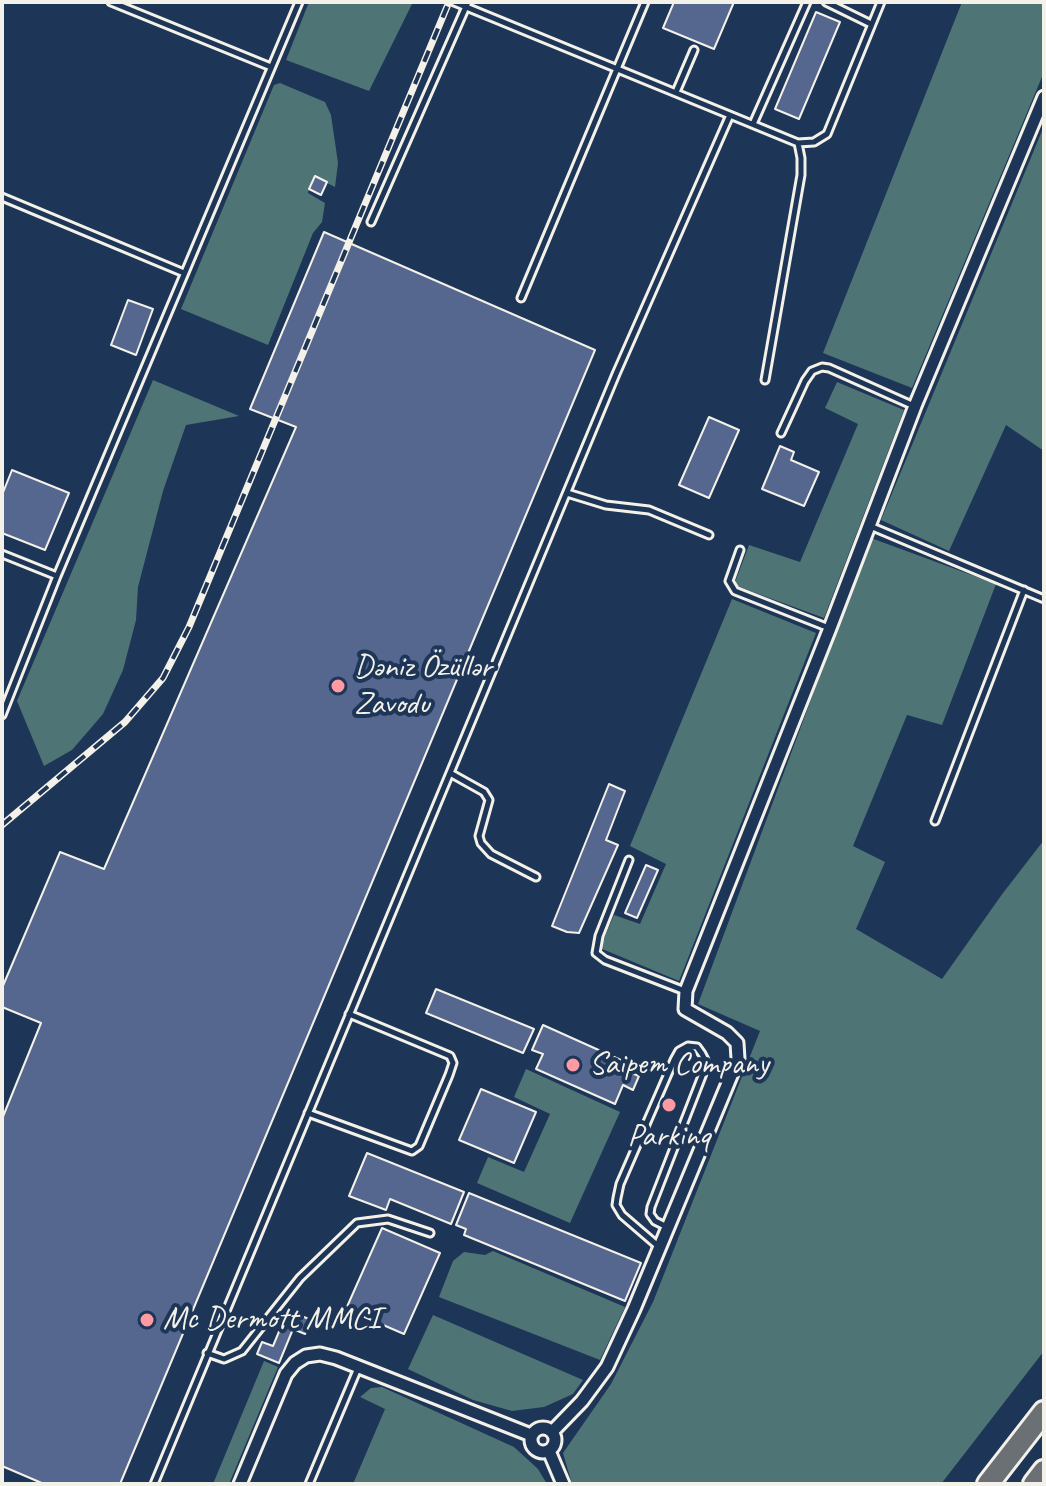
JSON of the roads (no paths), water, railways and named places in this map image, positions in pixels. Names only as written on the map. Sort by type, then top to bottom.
[{"type":"highway","points":[[988,1484],[1044,1412]]},
{"type":"highway","points":[[1034,1484],[1044,1471]]},
{"type":"street","points":[[552,1432],[582,1401],[607,1367],[660,1247],[739,1050],[737,1043],[727,1033],[685,1009],[686,991],[915,406],[1044,97]]},
{"type":"street","points":[[240,1484],[278,1390],[295,1363],[306,1356],[320,1354],[358,1367],[531,1435]]},
{"type":"street","points":[[543,1427],[552,1432],[555,1442],[549,1451],[544,1452],[534,1449],[531,1435],[543,1427]]},
{"type":"street","points":[[549,1451],[563,1484]]},
{"type":"lane","points":[[111,2],[271,67]]},
{"type":"lane","points":[[2,715],[57,576],[299,2]]},
{"type":"lane","points":[[454,2],[467,4],[798,143],[814,142],[827,134],[881,2]]},
{"type":"lane","points":[[521,298],[645,2]]},
{"type":"lane","points":[[753,124],[807,2]]},
{"type":"lane","points":[[826,2],[871,24]]},
{"type":"lane","points":[[371,222],[467,4]]},
{"type":"lane","points":[[676,92],[694,50]]},
{"type":"lane","points":[[154,1484],[567,493],[730,115]]},
{"type":"lane","points":[[765,380],[801,175],[798,143]]},
{"type":"lane","points":[[2,197],[184,273]]},
{"type":"lane","points":[[781,433],[805,381],[812,371],[822,367],[915,406]]},
{"type":"lane","points":[[567,493],[606,505],[649,510],[709,535]]},
{"type":"lane","points":[[869,526],[1044,599]]},
{"type":"lane","points":[[740,550],[729,581],[735,591],[830,628]]},
{"type":"lane","points":[[2,554],[57,576]]},
{"type":"lane","points":[[935,821],[1024,590]]},
{"type":"lane","points":[[450,773],[484,792],[489,800],[479,836],[481,843],[491,854],[536,877]]},
{"type":"lane","points":[[629,860],[599,936],[596,953],[605,960],[686,991]]},
{"type":"lane","points":[[308,1113],[412,1151],[419,1146],[449,1075],[453,1063],[450,1056],[349,1014]]},
{"type":"lane","points":[[660,1247],[622,1215],[616,1205],[617,1198],[620,1184],[674,1060],[679,1051],[688,1046],[697,1047],[705,1060],[704,1071],[651,1207],[650,1214],[655,1221],[667,1228]]},
{"type":"lane","points":[[207,1353],[224,1359],[242,1351],[317,1259],[357,1223],[388,1219],[430,1233]]},
{"type":"lane","points":[[309,1484],[358,1367]]},
{"type":"railway","points":[[2,825],[125,722],[163,678],[189,627],[449,2]]},
{"type":"place","name":"Dəniz Özüllər Zavodu","points":[[338,686]]},
{"type":"place","name":"Saipem Company","points":[[573,1065]]},
{"type":"place","name":"Parkinq","points":[[669,1105]]},
{"type":"place","name":"Mc Dermott MMCI","points":[[147,1320]]}]
